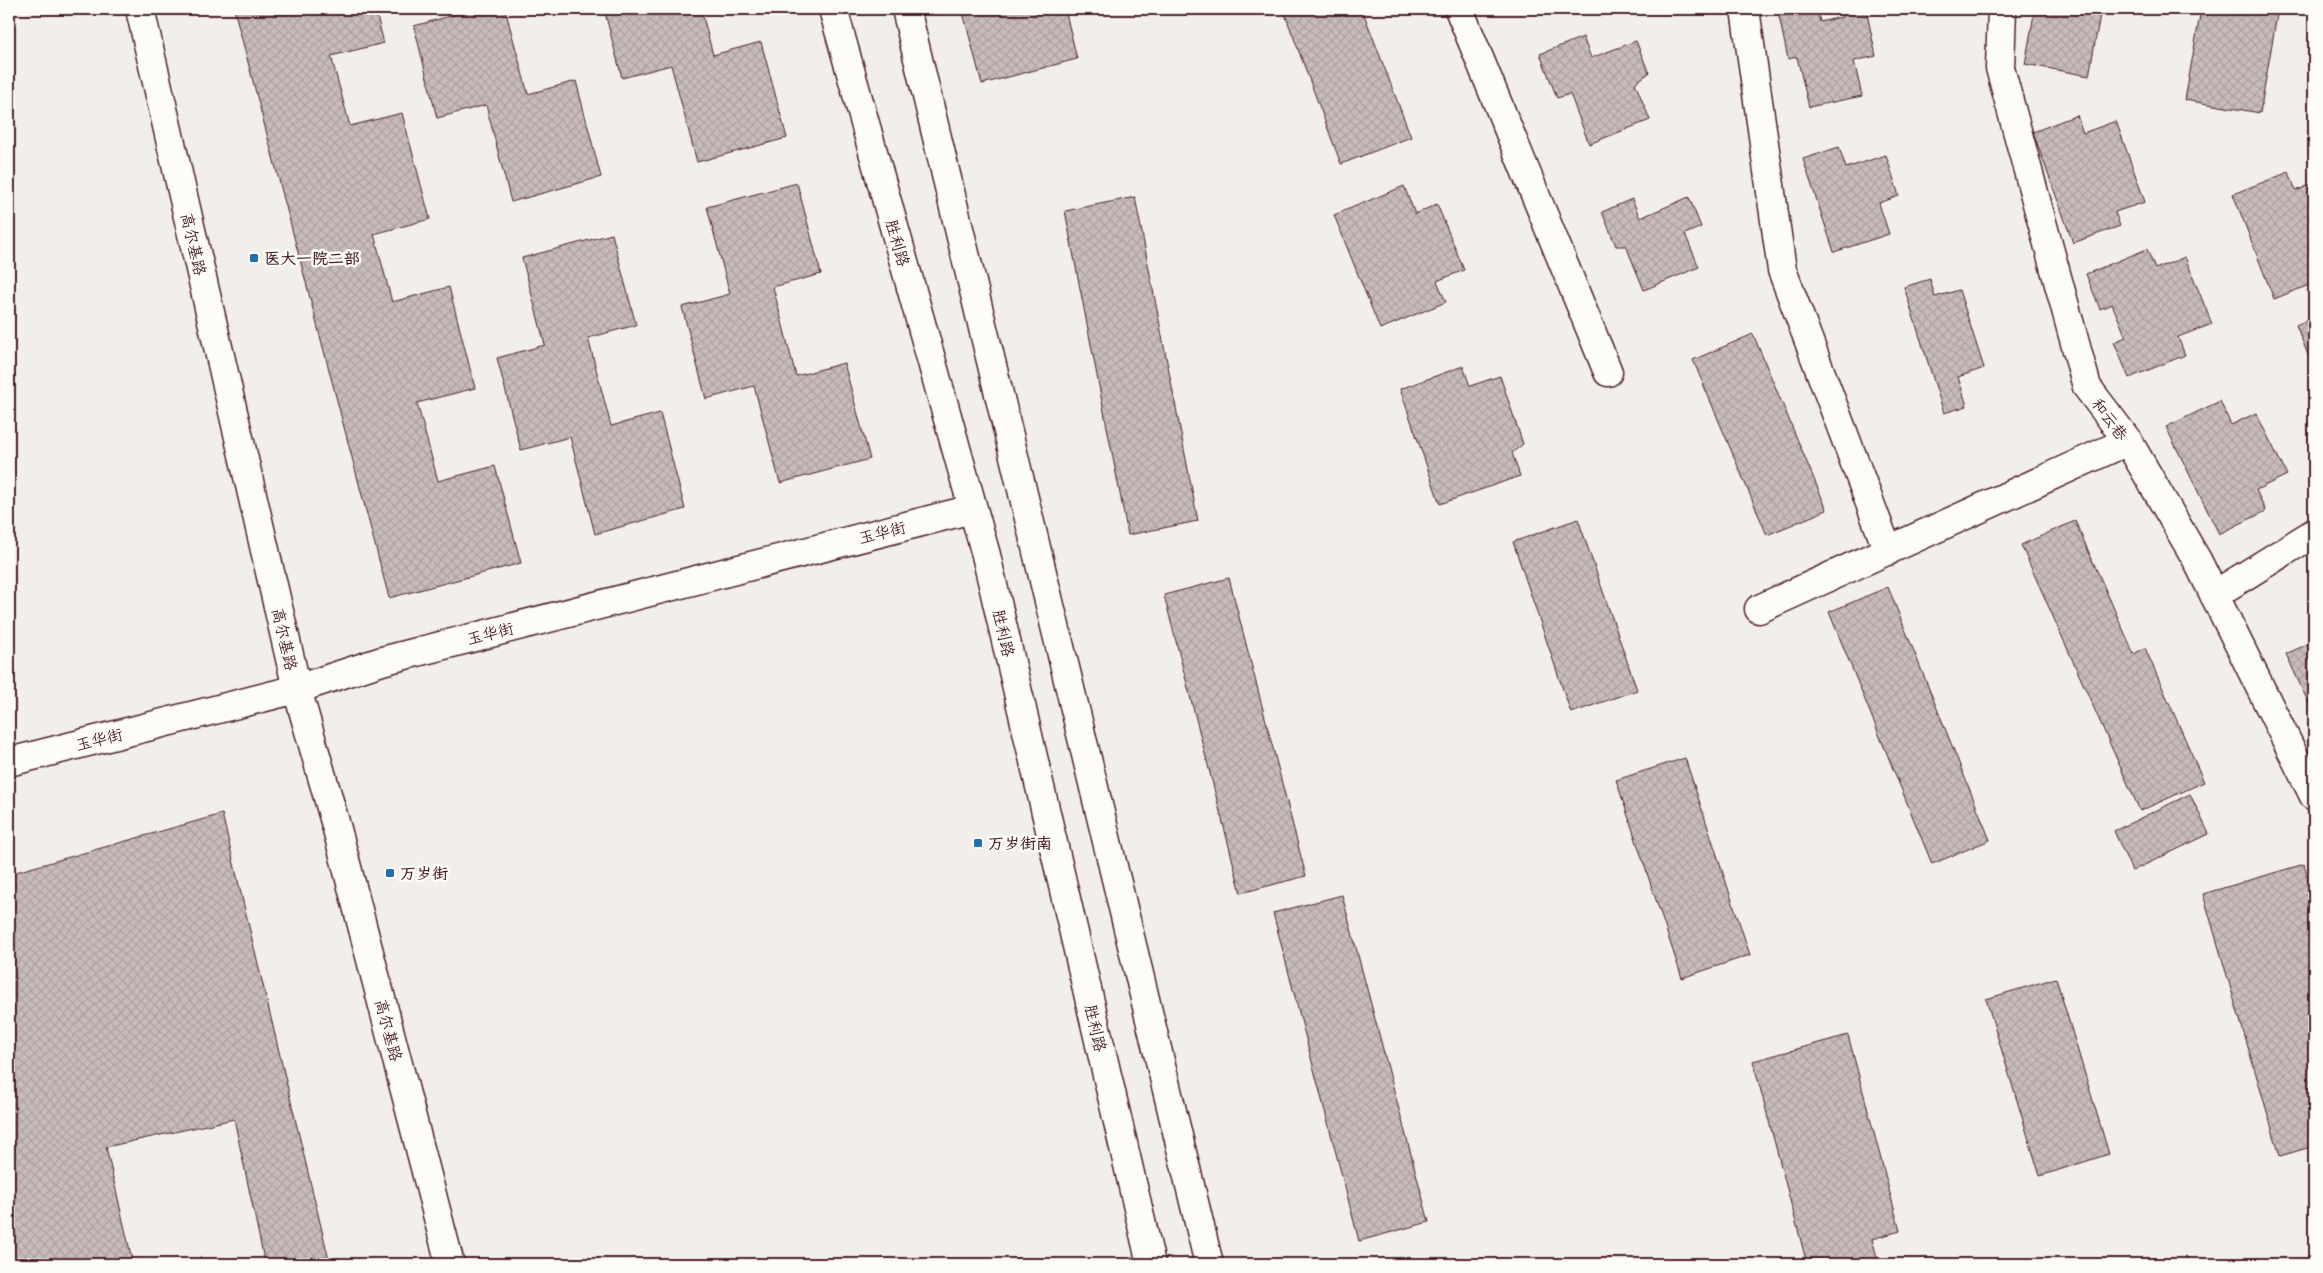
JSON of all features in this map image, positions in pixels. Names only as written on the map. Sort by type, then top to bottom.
[{"type":"main road","name":"高尔基路","points":[[140,9],[297,689],[337,829],[450,1264]]},
{"type":"main road","name":"胜利路","points":[[832,9],[990,575],[1151,1264]]},
{"type":"main road","points":[[906,9],[1209,1264]]},
{"type":"main road","points":[[1459,9],[1608,372]]},
{"type":"main road","points":[[1745,9],[1782,270],[1888,551]]},
{"type":"main road","name":"和云巷","points":[[2002,9],[2000,68],[2087,387],[2128,441],[2196,560],[2314,796]]},
{"type":"main road","points":[[1759,609],[2128,441]]},
{"type":"main road","name":"玉华街","points":[[9,762],[297,689],[382,661],[972,509]]},
{"type":"main road","points":[[2214,594],[2314,533]]},
{"type":"building","points":[[234,9],[375,9],[384,43],[331,56],[350,126],[402,113],[430,219],[374,234],[392,302],[449,287],[475,388],[417,403],[438,481],[495,466],[521,563],[389,598]]},
{"type":"building","points":[[460,9],[505,9],[528,94],[576,81],[601,177],[511,202],[486,105],[437,118],[414,26],[461,13]]},
{"type":"building","points":[[604,9],[701,9],[713,55],[761,42],[787,138],[697,162],[671,65],[622,78]]},
{"type":"building","points":[[962,9],[1065,9],[1077,59],[982,84]]},
{"type":"building","points":[[1283,9],[1362,9],[1411,137],[1341,164]]},
{"type":"building","points":[[1817,9],[1820,22],[1842,17],[1840,9],[1866,9],[1876,56],[1854,61],[1862,96],[1809,107],[1797,57],[1788,59],[1779,16]]},
{"type":"building","points":[[2035,9],[2101,9],[2089,76],[2025,64]]},
{"type":"building","points":[[2201,9],[2278,9],[2260,113],[2185,100]]},
{"type":"building","points":[[1583,37],[1591,58],[1636,41],[1649,73],[1635,83],[1650,120],[1589,144],[1570,94],[1557,98],[1540,54]]},
{"type":"building","points":[[2077,115],[2083,133],[2116,121],[2145,202],[2115,212],[2120,226],[2073,243],[2033,132]]},
{"type":"building","points":[[1839,147],[1846,168],[1886,155],[1899,196],[1879,203],[1889,234],[1834,252],[1803,159]]},
{"type":"building","points":[[2289,172],[2296,191],[2314,183],[2314,283],[2274,299],[2233,194]]},
{"type":"building","points":[[797,183],[821,274],[773,287],[796,376],[844,363],[870,459],[780,483],[754,386],[706,399],[682,307],[730,294],[707,207]]},
{"type":"building","points":[[1404,186],[1415,214],[1437,204],[1464,270],[1437,281],[1446,302],[1380,329],[1334,215]]},
{"type":"building","points":[[1135,197],[1198,521],[1128,535],[1065,211]]},
{"type":"building","points":[[1689,197],[1701,227],[1685,234],[1699,267],[1644,290],[1626,246],[1616,246],[1602,212],[1632,199],[1640,218]]},
{"type":"building","points":[[612,234],[636,325],[588,338],[611,426],[660,413],[685,509],[595,534],[570,437],[521,450],[497,358],[545,345],[522,258]]},
{"type":"building","points":[[2147,249],[2155,269],[2185,257],[2212,324],[2178,337],[2185,355],[2129,378],[2114,342],[2126,337],[2112,304],[2100,309],[2086,274]]},
{"type":"building","points":[[1930,279],[1935,297],[1959,290],[1984,368],[1958,377],[1967,406],[1944,413],[1904,287]]},
{"type":"building","points":[[2314,317],[2314,370],[2296,325]]},
{"type":"building","points":[[1753,334],[1827,510],[1767,535],[1693,360]]},
{"type":"building","points":[[1463,366],[1470,386],[1500,376],[1523,444],[1512,453],[1520,476],[1440,504],[1400,389]]},
{"type":"building","points":[[2220,401],[2231,425],[2256,413],[2287,475],[2256,490],[2266,511],[2219,534],[2166,427]]},
{"type":"building","points":[[1578,519],[1637,690],[1571,713],[1513,542]]},
{"type":"building","points":[[2075,521],[2134,654],[2145,648],[2204,782],[2140,811],[2021,545]]},
{"type":"building","points":[[1229,578],[1306,876],[1241,893],[1164,595]]},
{"type":"building","points":[[1888,587],[1990,840],[1932,864],[1829,612]]},
{"type":"building","points":[[2314,641],[2314,715],[2286,654]]},
{"type":"building","points":[[1685,758],[1750,955],[1682,978],[1616,780]]},
{"type":"building","points":[[2190,794],[2209,834],[2132,871],[2114,831]]},
{"type":"building","points":[[222,814],[330,1264],[265,1264],[234,1119],[106,1147],[133,1264],[9,1264],[9,874]]},
{"type":"building","points":[[2304,864],[2314,900],[2314,1146],[2280,1156],[2203,894]]},
{"type":"building","points":[[1342,895],[1429,1222],[1359,1241],[1273,913]]},
{"type":"building","points":[[2056,978],[2109,1154],[2040,1176],[1986,999]]},
{"type":"building","points":[[1848,1035],[1900,1231],[1872,1239],[1879,1264],[1807,1264],[1753,1061]]},
{"type":"place","name":"医大一院二部","points":[[254,258]]},
{"type":"place","name":"万岁街南","points":[[978,843]]},
{"type":"place","name":"万岁街","points":[[390,873]]}]
